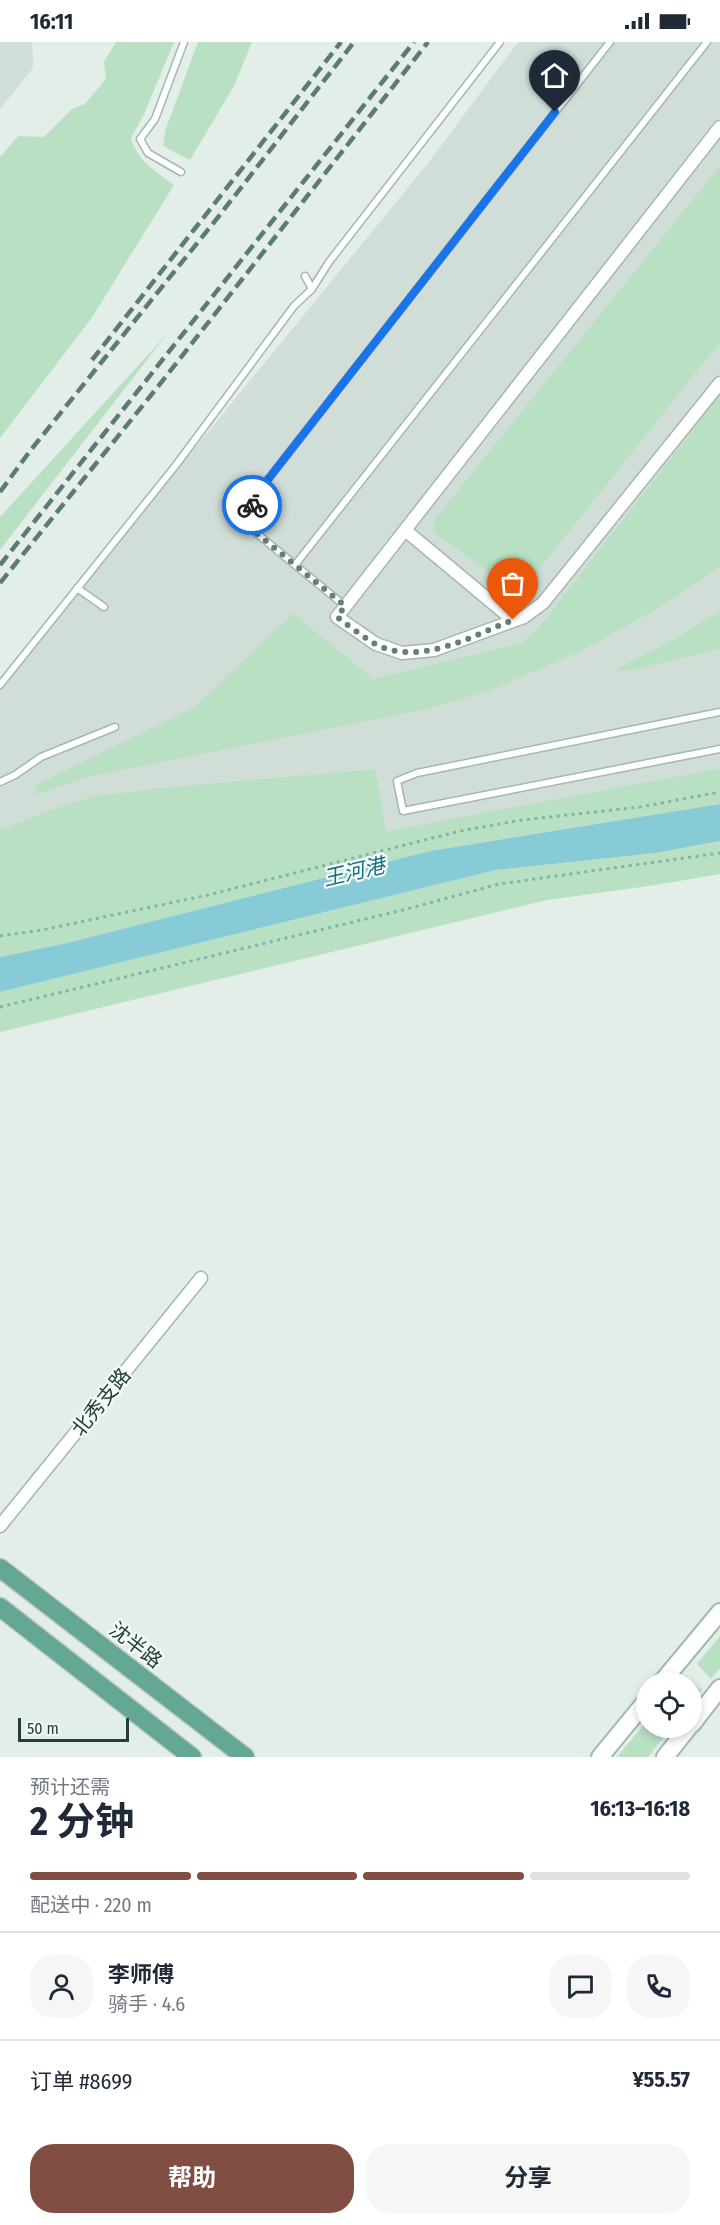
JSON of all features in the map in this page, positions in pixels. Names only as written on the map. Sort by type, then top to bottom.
[{"type":"main road","name":"沈半路","points":[[0,1568],[245,1757]]},
{"type":"main road","points":[[0,1608],[192,1757]]},
{"type":"main road","points":[[671,1672],[720,1612]]},
{"type":"main road","points":[[702,1711],[720,1688]]},
{"type":"main road","points":[[600,1757],[636,1713]]},
{"type":"main road","points":[[665,1757],[680,1738]]},
{"type":"street","points":[[720,127],[337,617],[376,644],[402,653],[434,650],[524,616],[543,603],[720,383]]},
{"type":"street","points":[[405,530],[513,620]]},
{"type":"street","name":"北秀支路","points":[[0,1526],[201,1278]]},
{"type":"lane","points":[[181,172],[148,153],[140,139],[155,119],[184,42]]},
{"type":"lane","points":[[0,685],[176,465],[294,306],[312,289],[329,262],[500,42]]},
{"type":"lane","points":[[345,606],[255,532],[248,518],[255,496],[610,42]]},
{"type":"lane","points":[[295,565],[707,42]]},
{"type":"lane","points":[[305,276],[312,289]]},
{"type":"lane","points":[[76,588],[104,607]]},
{"type":"lane","points":[[720,712],[417,773],[397,781],[403,811],[720,749]]},
{"type":"lane","points":[[0,782],[15,775],[41,757],[115,727]]},
{"type":"path","points":[[0,936],[42,930],[208,895],[460,831],[522,820],[640,807],[720,792]]},
{"type":"path","points":[[0,1007],[407,909],[499,884],[720,853]]},
{"type":"shaded area","points":[[0,42],[32,42],[33,68],[0,109]]},
{"type":"shaded area","points":[[518,42],[720,42],[720,768],[386,831],[374,769],[58,807],[0,830],[0,686],[429,162]]},
{"type":"green space","points":[[116,42],[174,42],[144,114],[131,138],[142,159],[174,185],[91,319],[0,438],[0,157],[18,136],[44,137],[72,109],[85,104],[106,79],[104,62]]},
{"type":"green space","points":[[198,42],[252,42],[234,86],[190,160],[163,146],[165,131]]},
{"type":"green space","points":[[720,166],[720,342],[525,587],[517,592],[433,532],[434,520]]},
{"type":"green space","points":[[167,334],[0,550],[0,517]]},
{"type":"green space","points":[[720,395],[720,567],[664,605],[579,652],[486,692],[423,710],[88,777],[35,795],[36,785],[196,706],[293,613],[373,679],[521,643],[537,630]]},
{"type":"green space","points":[[720,611],[720,649],[632,670],[613,671],[676,638]]},
{"type":"green space","points":[[720,768],[720,804],[430,851],[67,943],[0,957],[0,830],[58,807],[95,796],[375,769],[386,831]]},
{"type":"green space","points":[[720,841],[720,874],[547,900],[0,1032],[0,992],[496,870],[656,853]]},
{"type":"green space","points":[[720,1636],[720,1668],[711,1679],[697,1664]]},
{"type":"green space","points":[[636,1734],[636,1738],[663,1738],[648,1757],[617,1757]]},
{"type":"water","name":"王河港","points":[[720,804],[720,841],[656,853],[496,870],[0,992],[0,957],[67,943],[430,851]]},
{"type":"railway","points":[[92,360],[341,42]]},
{"type":"railway","points":[[0,492],[354,42]]},
{"type":"railway","points":[[0,565],[414,42]]},
{"type":"railway","points":[[0,583],[160,384],[428,42]]},
{"type":"way so far","points":[[252,505],[248,518],[255,532],[345,606],[337,617],[376,644],[402,653],[434,650],[513,620]]},
{"type":"route","points":[[252,505],[255,496],[555,112]]}]
